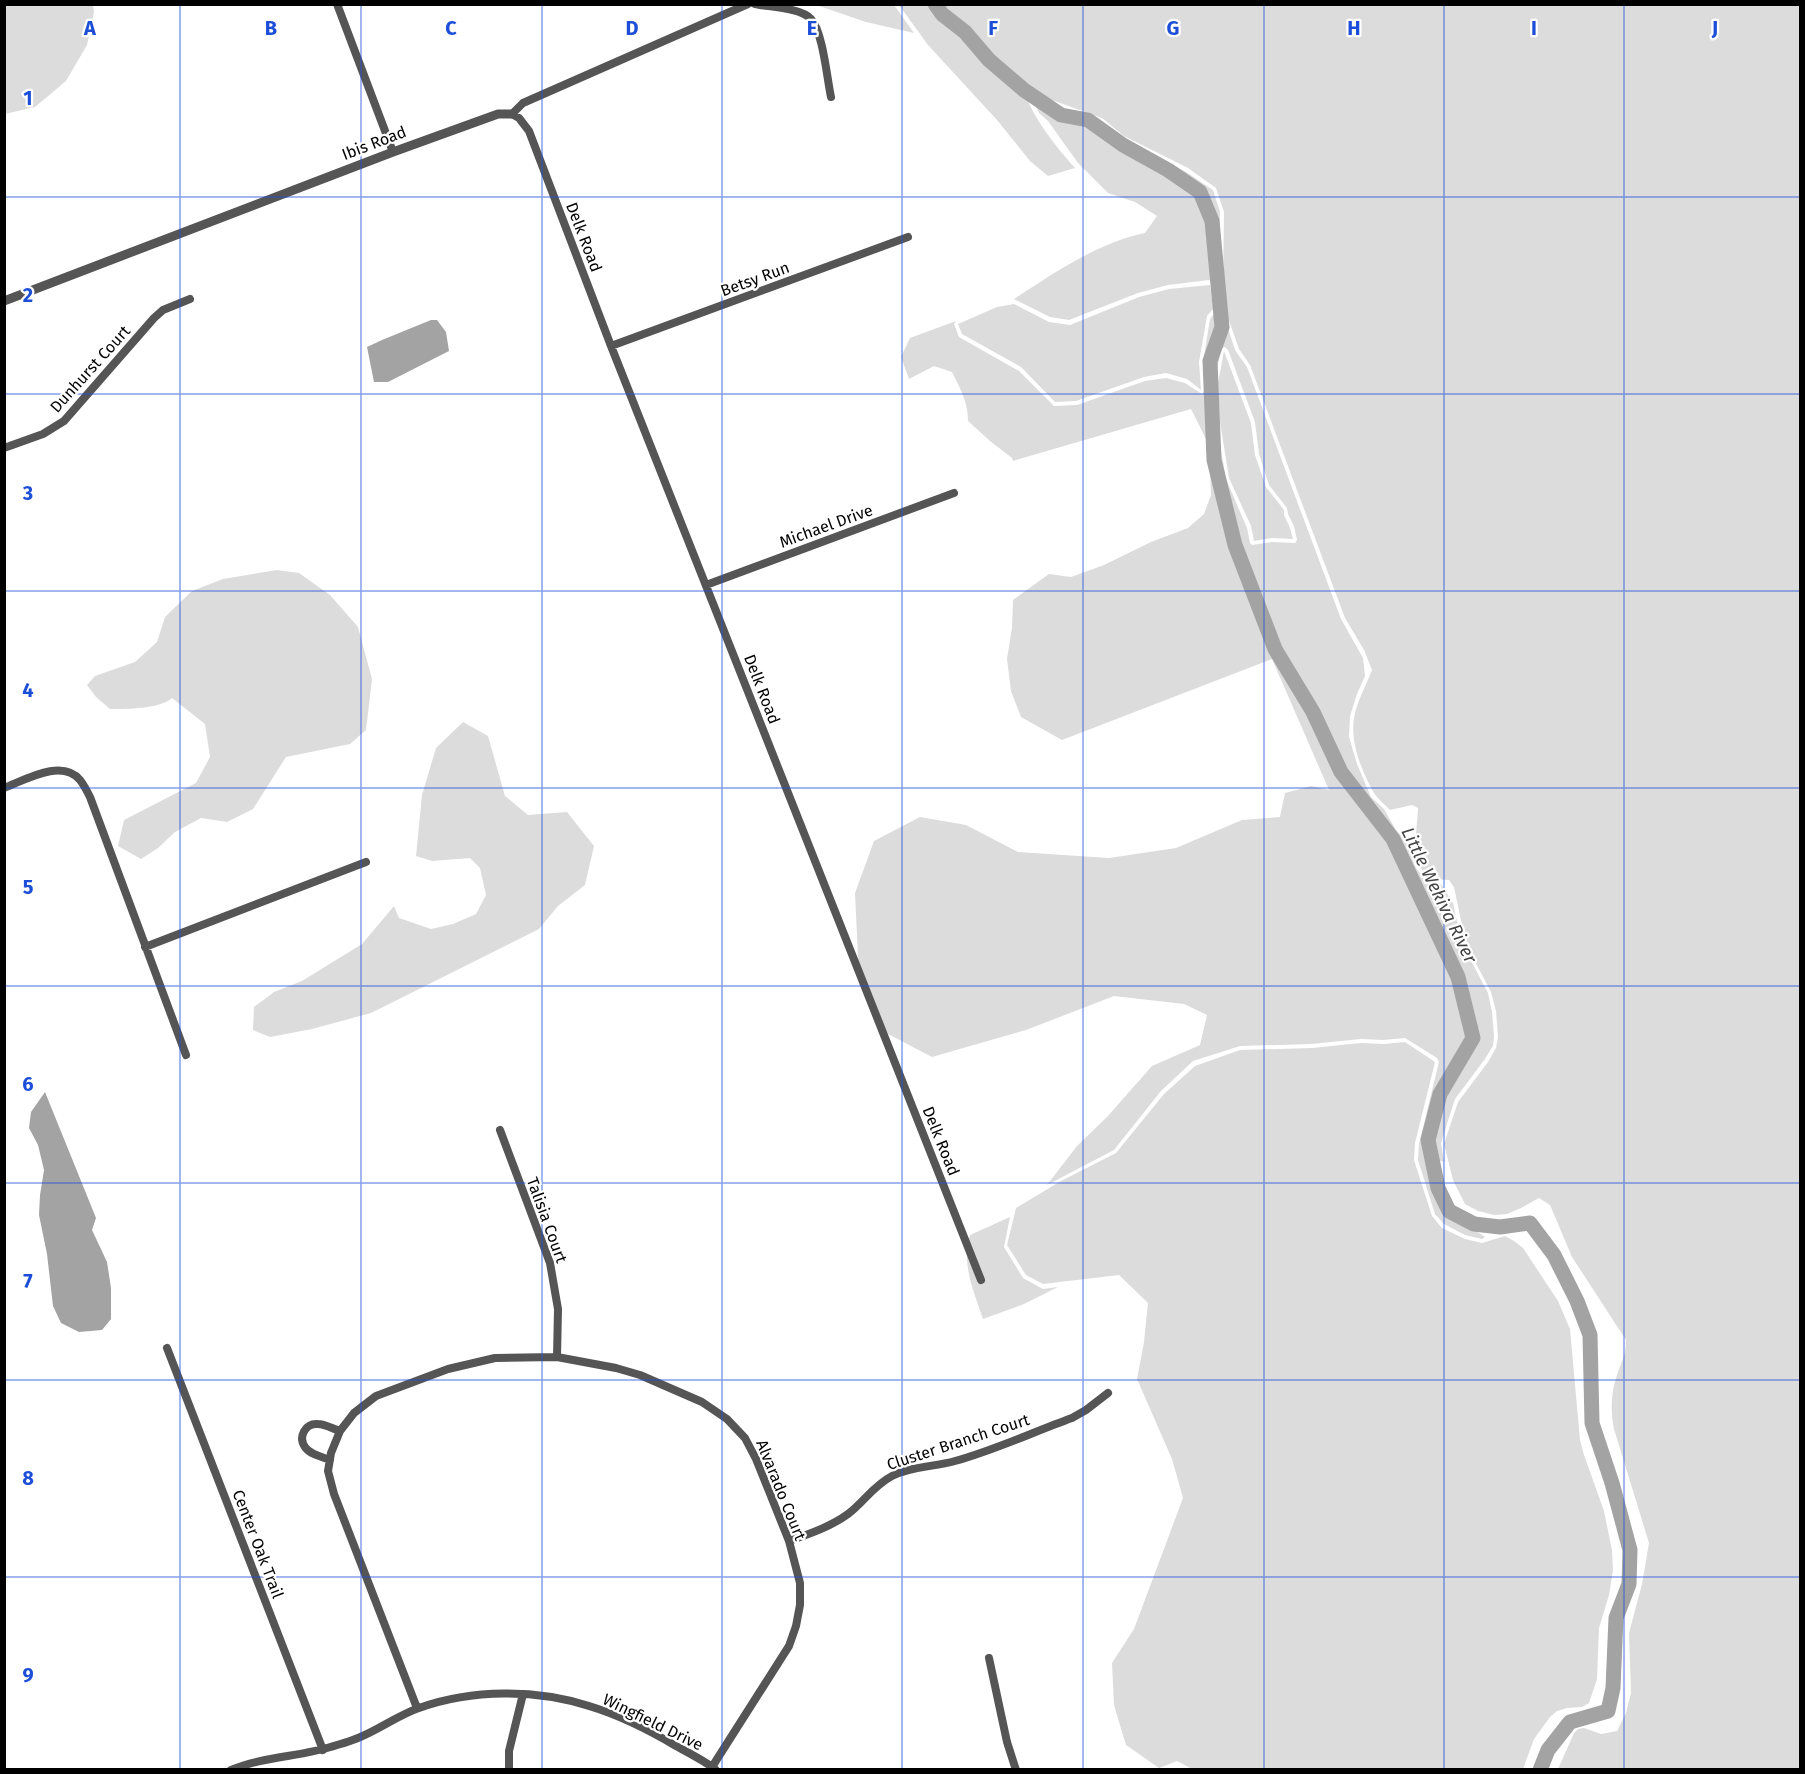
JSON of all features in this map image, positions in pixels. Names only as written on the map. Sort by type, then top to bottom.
[{"type":"street","points":[[337,4],[393,152]]},
{"type":"street","name":"Ibis Road","points":[[4,301],[393,152],[498,114],[512,114],[523,103],[748,4]]},
{"type":"street","points":[[755,4],[794,11],[810,18],[819,36],[831,97]]},
{"type":"street","name":"Delk Road","points":[[512,114],[519,118],[529,131],[611,346],[981,1280]]},
{"type":"street","name":"Betsy Run","points":[[611,346],[908,237]]},
{"type":"street","name":"Dunhurst Court","points":[[4,448],[43,434],[64,421],[154,318],[163,310],[190,299]]},
{"type":"street","name":"Michael Drive","points":[[706,585],[954,493]]},
{"type":"street","points":[[4,788],[57,770],[71,772],[80,780],[90,797],[186,1055]]},
{"type":"street","points":[[145,947],[366,862]]},
{"type":"street","name":"Talisia Court","points":[[500,1130],[550,1263],[558,1309],[557,1357]]},
{"type":"street","name":"Center Oak Trail","points":[[167,1348],[323,1750]]},
{"type":"street","name":"Alvarado Court","points":[[417,1708],[334,1494],[328,1471],[331,1453],[340,1431],[354,1413],[376,1396],[448,1369],[495,1359],[557,1357],[616,1368],[640,1375],[702,1402],[727,1419],[745,1438],[756,1459],[789,1541],[800,1583],[800,1605],[796,1628],[789,1646],[714,1768]]},
{"type":"street","name":"Cluster Branch Court","points":[[789,1541],[822,1528],[848,1514],[878,1484],[895,1474],[976,1455],[1072,1418],[1108,1393]]},
{"type":"street","points":[[330,1460],[305,1448],[302,1437],[304,1430],[310,1425],[318,1424],[340,1431]]},
{"type":"street","points":[[989,1658],[1007,1742],[1016,1770]]},
{"type":"street","name":"Wingfield Drive","points":[[231,1770],[245,1763],[323,1750],[358,1738],[417,1708],[444,1700],[483,1694],[556,1697],[590,1706],[629,1721],[714,1768]]},
{"type":"street","points":[[509,1770],[509,1752],[523,1694]]},
{"type":"shaded area","points":[[5,4],[93,5],[94,12],[87,45],[66,81],[35,107],[5,114]]},
{"type":"shaded area","points":[[816,5],[894,5],[914,33],[866,22]]},
{"type":"shaded area","points":[[899,5],[1800,5],[1800,1769],[1558,1769],[1578,1729],[1584,1728],[1601,1734],[1617,1731],[1626,1713],[1631,1693],[1629,1633],[1642,1584],[1649,1543],[1613,1422],[1613,1393],[1625,1353],[1626,1340],[1572,1257],[1550,1205],[1539,1198],[1507,1214],[1494,1215],[1478,1211],[1465,1204],[1453,1180],[1444,1144],[1458,1102],[1496,1048],[1498,1037],[1496,1011],[1491,992],[1472,956],[1463,930],[1454,887],[1449,880],[1435,878],[1425,873],[1419,865],[1416,855],[1418,808],[1412,805],[1390,810],[1374,793],[1358,757],[1353,728],[1354,718],[1372,670],[1364,650],[1345,618],[1250,365],[1239,349],[1226,312],[1223,288],[1224,212],[1216,188],[1188,168],[1124,136],[1102,118],[1024,90],[1052,141],[1075,168],[1048,176],[1030,161],[997,120],[928,45]]},
{"type":"shaded area","points":[[1031,97],[1100,122],[1122,139],[1186,172],[1213,190],[1220,212],[1219,288],[1223,313],[1235,350],[1247,367],[1341,619],[1363,658],[1365,676],[1350,716],[1349,737],[1357,764],[1371,797],[1384,809],[1396,830],[1412,847],[1415,867],[1423,876],[1441,884],[1453,903],[1459,931],[1469,957],[1488,993],[1492,1012],[1493,1046],[1455,1099],[1441,1143],[1444,1162],[1435,1159],[1427,1170],[1439,1199],[1458,1219],[1485,1237],[1482,1239],[1465,1235],[1444,1224],[1435,1214],[1418,1160],[1419,1144],[1439,1062],[1437,1058],[1405,1038],[1240,1046],[1193,1061],[1161,1091],[1114,1150],[1047,1185],[1077,1146],[1107,1117],[1152,1066],[1200,1045],[1207,1015],[1184,1004],[1114,996],[1026,1030],[932,1057],[888,1034],[859,979],[855,893],[874,841],[920,817],[966,825],[1018,852],[1109,858],[1176,848],[1242,820],[1280,817],[1285,793],[1311,786],[1329,790],[1272,659],[1062,740],[1021,717],[1011,691],[1007,659],[1012,628],[1013,600],[1049,574],[1071,577],[1188,528],[1204,514],[1211,495],[1209,445],[1191,409],[1013,461],[968,421],[965,401],[952,372],[934,366],[909,379],[901,357],[910,338],[956,321],[954,324],[959,337],[1019,371],[1054,406],[1077,405],[1145,381],[1166,378],[1185,383],[1202,394],[1205,390],[1203,362],[1210,319],[1217,310],[1214,284],[1209,280],[1168,285],[1138,293],[1069,320],[1050,317],[1014,299],[1093,251],[1145,233],[1157,216],[1135,202],[1108,193],[1078,163],[1048,121],[1039,113]],"holes":[[[1225,347],[1255,422],[1259,454],[1269,485],[1287,508],[1294,526],[1297,540],[1295,543],[1272,542],[1252,545],[1226,479],[1216,422],[1214,382],[1221,350]]]},
{"type":"shaded area","points":[[1210,285],[1213,309],[1207,316],[1199,362],[1201,390],[1187,379],[1166,373],[1144,377],[1076,401],[1055,402],[1021,367],[962,334],[958,324],[997,307],[1014,304],[1049,322],[1070,325],[1139,297],[1169,289]]},
{"type":"shaded area","points":[[431,320],[437,320],[446,332],[449,351],[388,382],[374,382],[367,347]]},
{"type":"shaded area","points":[[1224,351],[1251,423],[1255,455],[1266,487],[1284,510],[1293,539],[1272,538],[1254,541],[1251,526],[1229,478],[1220,422],[1218,383]]},
{"type":"shaded area","points":[[277,570],[299,573],[330,595],[358,627],[372,679],[366,730],[350,744],[286,757],[253,809],[227,822],[201,818],[175,832],[158,848],[141,859],[118,846],[124,820],[196,783],[210,757],[205,724],[172,698],[167,702],[152,706],[110,709],[96,697],[87,685],[95,676],[135,662],[157,642],[165,617],[192,591],[223,579]]},
{"type":"shaded area","points":[[463,722],[488,736],[505,796],[528,815],[567,812],[594,846],[585,885],[558,906],[539,929],[371,1013],[312,1029],[270,1037],[253,1030],[254,1007],[274,992],[302,981],[362,944],[394,906],[399,918],[431,929],[453,924],[476,914],[486,895],[480,868],[470,858],[432,861],[416,856],[422,795],[436,748]]},
{"type":"shaded area","points":[[1405,1042],[1435,1062],[1415,1143],[1414,1160],[1432,1216],[1442,1228],[1465,1239],[1482,1243],[1505,1236],[1523,1248],[1558,1301],[1570,1329],[1580,1440],[1604,1511],[1612,1550],[1613,1570],[1609,1595],[1599,1628],[1597,1679],[1589,1703],[1582,1707],[1557,1711],[1550,1717],[1534,1739],[1523,1769],[1194,1770],[1177,1761],[1159,1768],[1126,1745],[1114,1705],[1112,1663],[1134,1629],[1183,1498],[1172,1459],[1137,1379],[1148,1303],[1119,1275],[1043,1284],[1026,1275],[1007,1245],[1016,1208],[1061,1181],[1116,1153],[1164,1094],[1195,1066],[1240,1050]]},
{"type":"shaded area","points":[[45,1092],[96,1218],[92,1230],[107,1262],[111,1288],[111,1319],[102,1330],[79,1332],[61,1323],[53,1306],[47,1254],[39,1215],[44,1170],[38,1145],[29,1128],[31,1112]]},
{"type":"shaded area","points":[[1010,1217],[1004,1247],[1023,1278],[1043,1289],[1058,1287],[1024,1304],[983,1319],[968,1267],[970,1235]]},
{"type":"waterway","name":"Little Wekiva River","points":[[935,4],[942,14],[965,32],[989,60],[1024,90],[1061,115],[1088,120],[1123,145],[1168,170],[1200,192],[1212,221],[1222,327],[1210,361],[1214,460],[1235,545],[1275,649],[1313,712],[1341,772],[1393,839],[1458,977],[1473,1038],[1440,1094],[1428,1140],[1438,1188],[1449,1211],[1474,1224],[1500,1227],[1530,1223],[1554,1255],[1577,1301],[1590,1335],[1592,1423],[1612,1483],[1630,1550],[1629,1584],[1616,1618],[1613,1688],[1608,1711],[1570,1722],[1548,1750],[1540,1770]]}]
